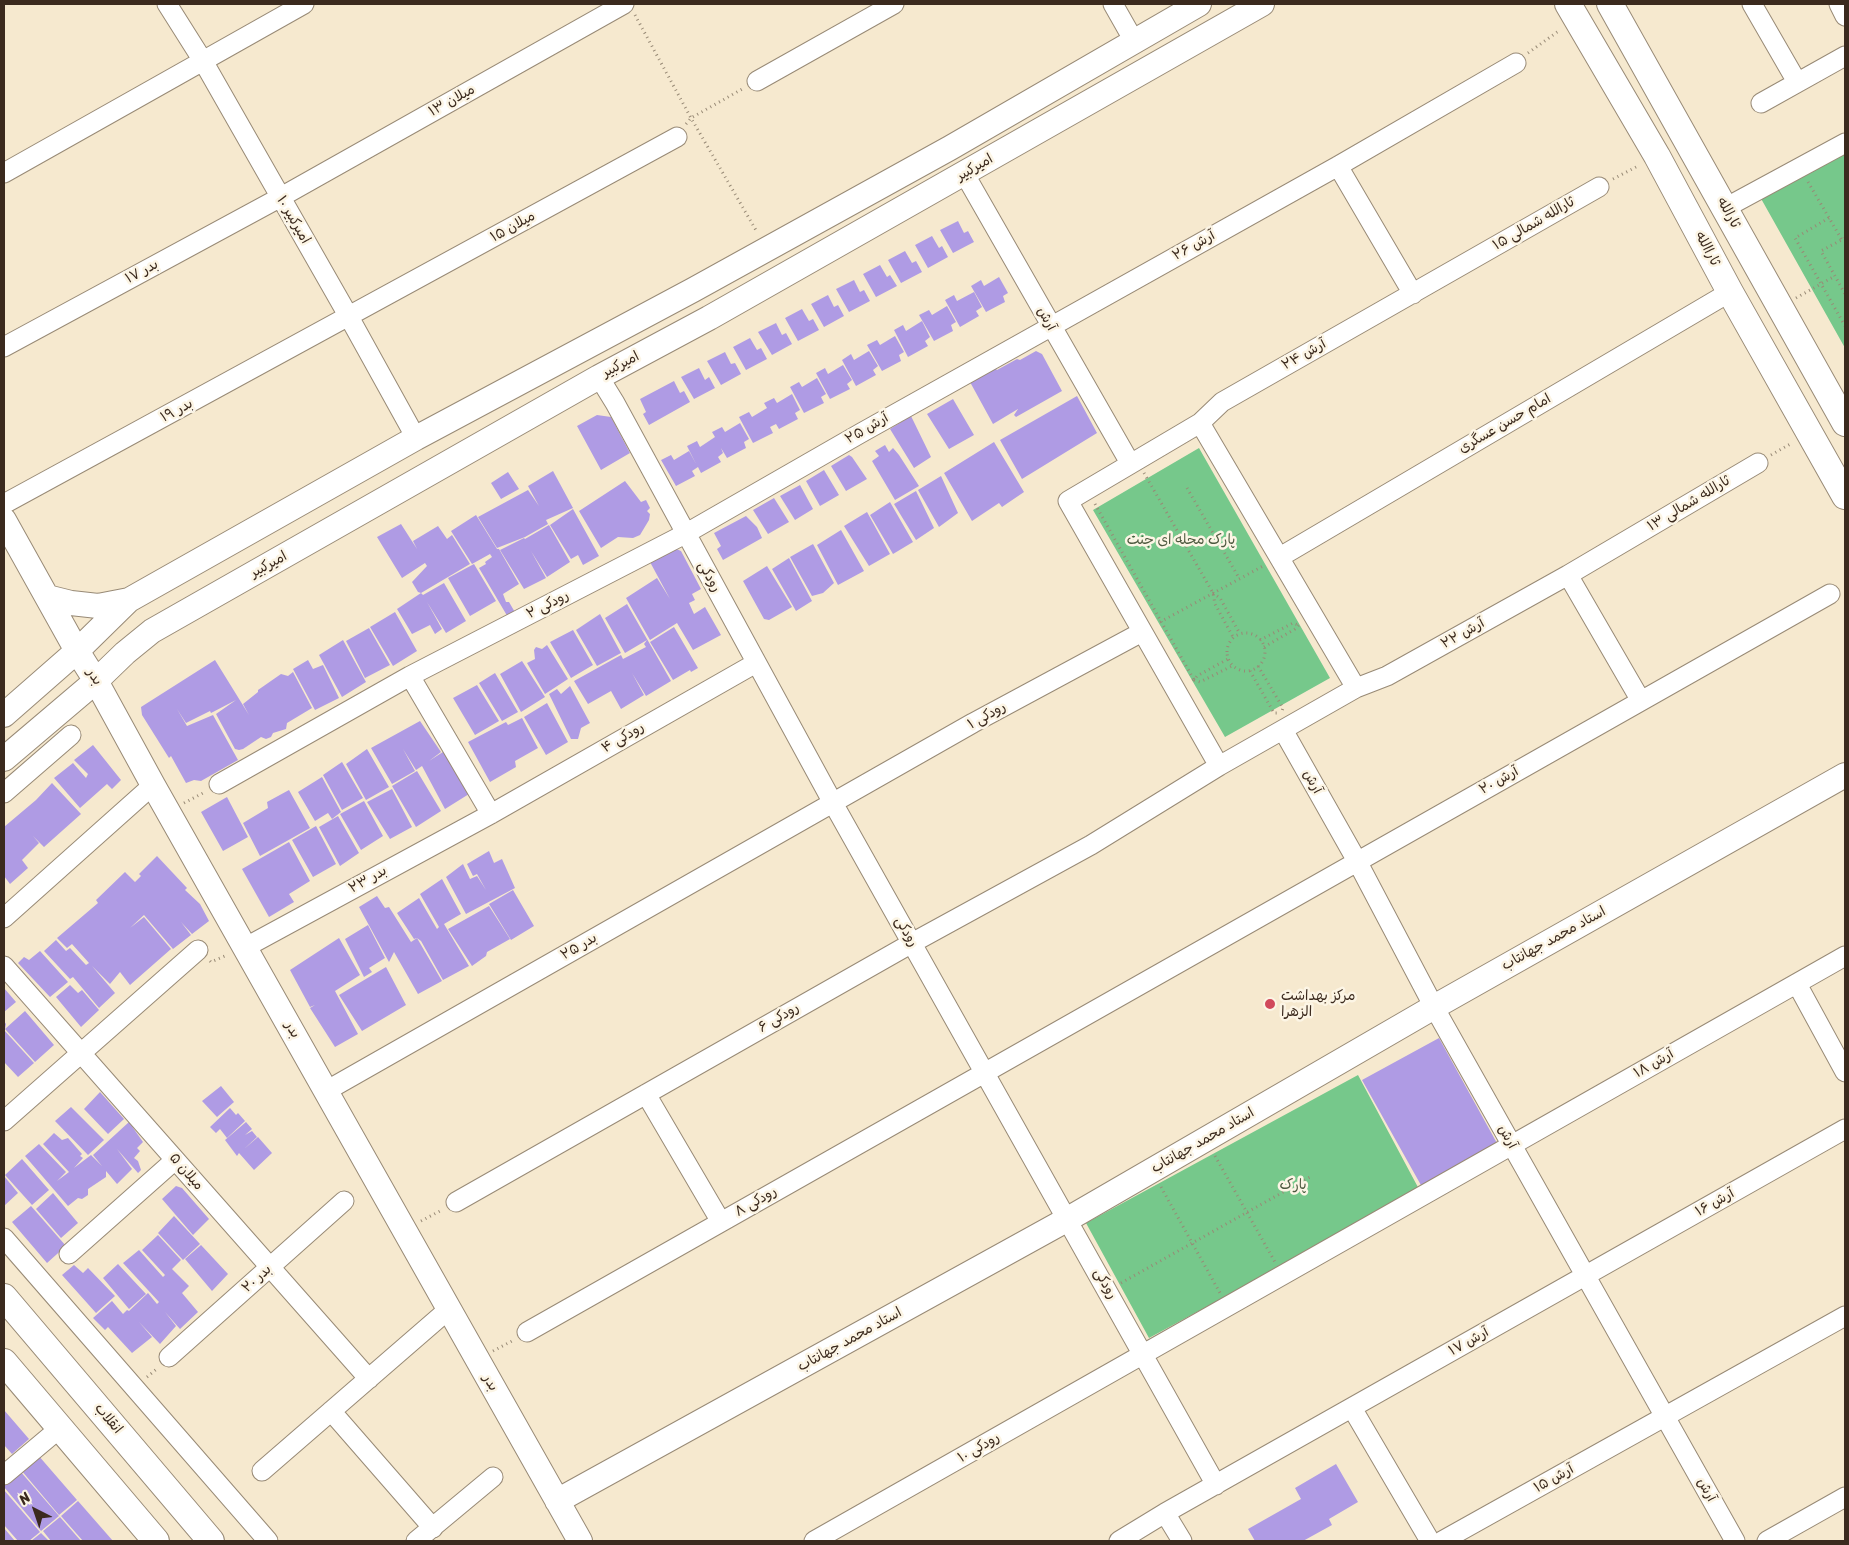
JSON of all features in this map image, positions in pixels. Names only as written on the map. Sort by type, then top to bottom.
[{"type":"main road","name":"ثارالله","points":[[1610,4],[1845,423]]},
{"type":"main road","name":"ثاراالله","points":[[1572,11],[1657,156],[1730,292],[1845,496]]},
{"type":"main road","name":"انقلاب","points":[[4,1297],[211,1541]]},
{"type":"main road","points":[[4,1362],[149,1539]]},
{"type":"street","name":"امیرکبیر ۱۰","points":[[167,4],[203,61],[416,438]]},
{"type":"street","points":[[4,173],[304,4]]},
{"type":"street","points":[[757,81],[894,4]]},
{"type":"street","points":[[1113,4],[1134,41]]},
{"type":"street","points":[[4,715],[77,650],[129,600],[416,438],[693,290],[950,148],[1199,4]]},
{"type":"street","name":"امیرکبیر","points":[[4,759],[152,631],[599,376],[709,318],[1262,4]]},
{"type":"street","points":[[1752,4],[1798,82]]},
{"type":"street","points":[[1839,4],[1845,16]]},
{"type":"street","name":"میلان ۱۳","points":[[281,197],[629,8]]},
{"type":"street","points":[[1761,103],[1845,56]]},
{"type":"street","name":"آرش ۲۶","points":[[1050,326],[1338,166],[1516,62]]},
{"type":"street","name":"میلان ۱۵","points":[[349,317],[677,137]]},
{"type":"street","points":[[1725,208],[1801,168],[1845,142]]},
{"type":"street","points":[[1338,166],[1413,294]]},
{"type":"street","name":"آرش","points":[[964,173],[1050,326],[1137,469]]},
{"type":"street","name":"ثارالله شمالی ۱۵","points":[[1413,294],[1599,187]]},
{"type":"street","name":"بدر ۱۷","points":[[4,347],[281,197]]},
{"type":"street","points":[[693,290],[709,318]]},
{"type":"street","name":"امام حسن عسگری","points":[[1280,556],[1730,292]]},
{"type":"street","name":"آرش ۲۴","points":[[1142,632],[1068,501],[1137,469],[1200,423],[1222,402],[1413,294]]},
{"type":"street","name":"بدر ۱۹","points":[[4,504],[349,317]]},
{"type":"street","name":"آرش ۲۵","points":[[686,534],[1050,326]]},
{"type":"street","name":"رودکی","points":[[599,376],[833,803],[986,1072],[1216,1485]]},
{"type":"street","points":[[1200,423],[1356,688]]},
{"type":"street","name":"ثارالله شمالی ۱۳","points":[[1568,576],[1758,463]]},
{"type":"street","name":"بدر","points":[[6,530],[96,681],[579,1541]]},
{"type":"street","name":"رودکی ۲","points":[[219,784],[410,676],[686,534]]},
{"type":"street","points":[[1568,576],[1641,701]]},
{"type":"street","name":"آرش ۲۲","points":[[1091,845],[1219,766],[1356,688],[1387,676],[1568,576]]},
{"type":"street","name":"آرش ۲۰","points":[[1169,968],[1830,594]]},
{"type":"street","points":[[47,597],[71,603],[98,606],[129,600]]},
{"type":"street","points":[[1142,632],[1219,766]]},
{"type":"street","name":"رودکی ۱","points":[[833,803],[965,727],[1142,632]]},
{"type":"street","name":"رودکی ۴","points":[[491,814],[756,663]]},
{"type":"street","points":[[410,676],[491,814]]},
{"type":"street","name":"آرش","points":[[1283,730],[1357,861],[1434,1007],[1735,1541]]},
{"type":"street","points":[[4,793],[71,735]]},
{"type":"street","name":"استاد محمد جهانتاب","points":[[557,1501],[1068,1219],[1434,1007],[1845,775]]},
{"type":"street","points":[[4,918],[153,785]]},
{"type":"street","name":"بدر ۲۵","points":[[326,1091],[833,803]]},
{"type":"street","name":"بدر ۲۳","points":[[246,947],[491,814]]},
{"type":"street","name":"رودکی ۶","points":[[456,1202],[912,943],[1091,845]]},
{"type":"street","points":[[4,1121],[198,950]]},
{"type":"street","name":"آرش ۱۸","points":[[1328,1250],[1845,956]]},
{"type":"street","name":"میلان ۵","points":[[4,966],[369,1379]]},
{"type":"street","name":"رودکی ۸","points":[[527,1332],[1169,968]]},
{"type":"street","points":[[1797,984],[1845,1072]]},
{"type":"street","points":[[646,1094],[721,1222]]},
{"type":"street","name":"آرش ۱۶","points":[[1586,1276],[1845,1129]]},
{"type":"street","points":[[69,1254],[175,1160]]},
{"type":"street","name":"بدر ۲۰","points":[[169,1357],[344,1201]]},
{"type":"street","points":[[4,1238],[268,1541]]},
{"type":"street","name":"رودکی ۱۰","points":[[814,1541],[1328,1250]]},
{"type":"street","name":"آرش ۱۷","points":[[1119,1541],[1165,1513],[1586,1276]]},
{"type":"street","points":[[262,1471],[449,1309]]},
{"type":"street","name":"آرش ۱۵","points":[[1442,1541],[1845,1316]]},
{"type":"street","points":[[1352,1408],[1430,1541]]},
{"type":"street","points":[[331,1411],[433,1528]]},
{"type":"street","points":[[4,1475],[60,1428]]},
{"type":"street","points":[[416,1541],[493,1477]]},
{"type":"street","points":[[1768,1541],[1845,1497]]},
{"type":"street","points":[[1165,1513],[1182,1541]]},
{"type":"path","points":[[629,8],[766,248]]},
{"type":"path","points":[[1516,62],[1572,11]]},
{"type":"path","points":[[677,137],[691,118],[757,81]]},
{"type":"path","points":[[1599,187],[1657,156]]},
{"type":"path","points":[[1801,168],[1829,218],[1844,239],[1821,251],[1845,294]]},
{"type":"path","points":[[1829,218],[1795,238],[1845,326]]},
{"type":"path","points":[[1780,307],[1835,276]]},
{"type":"path","points":[[1758,463],[1810,433]]},
{"type":"path","points":[[1137,469],[1212,593],[1215,604],[1233,637]]},
{"type":"path","points":[[1187,488],[1239,578]]},
{"type":"path","points":[[1103,499],[1094,504],[1194,680],[1200,682],[1232,666]]},
{"type":"path","points":[[1142,632],[1280,556]]},
{"type":"path","points":[[1212,593],[1220,598],[1240,634]]},
{"type":"path","points":[[1260,640],[1293,623],[1298,625],[1295,630],[1264,646]]},
{"type":"path","points":[[1251,633],[1260,640],[1264,646],[1264,659],[1258,666],[1250,671],[1244,671],[1232,666],[1228,659],[1227,649],[1233,637],[1251,633]]},
{"type":"path","points":[[1194,680],[1197,676],[1228,659]]},
{"type":"path","points":[[1250,671],[1274,713],[1281,714],[1283,708],[1258,666]]},
{"type":"path","points":[[168,812],[219,784]]},
{"type":"path","points":[[198,950],[211,962],[246,947]]},
{"type":"path","points":[[1205,1140],[1282,1275]]},
{"type":"path","points":[[1152,1171],[1228,1306]]},
{"type":"path","points":[[1108,1290],[1310,1177]]},
{"type":"path","points":[[404,1231],[456,1202]]},
{"type":"path","points":[[477,1360],[527,1332]]},
{"type":"path","points":[[134,1388],[169,1357]]},
{"type":"green space","points":[[1845,146],[1845,348],[1759,195]]},
{"type":"green space","name":"پارک محله ای جنت","points":[[1199,448],[1330,678],[1225,737],[1093,510]]},
{"type":"green space","name":"پارک","points":[[1358,1075],[1420,1191],[1149,1338],[1086,1223]]},
{"type":"building","points":[[958,221],[964,233],[968,231],[974,242],[953,253],[940,230]]},
{"type":"building","points":[[932,236],[939,248],[942,246],[948,257],[928,268],[915,245]]},
{"type":"building","points":[[905,251],[912,263],[916,261],[922,272],[901,283],[888,260]]},
{"type":"building","points":[[880,265],[887,277],[890,275],[897,286],[876,297],[863,274]]},
{"type":"building","points":[[999,277],[1008,293],[1003,296],[1005,302],[986,312],[971,286],[981,280],[984,286]]},
{"type":"building","points":[[854,280],[860,292],[864,290],[870,301],[849,312],[836,289]]},
{"type":"building","points":[[974,292],[982,307],[976,311],[979,316],[960,327],[945,300],[954,295],[957,301]]},
{"type":"building","points":[[828,295],[834,307],[838,305],[844,316],[824,327],[811,304]]},
{"type":"building","points":[[947,306],[956,322],[951,325],[953,331],[934,341],[919,315],[929,310],[932,315]]},
{"type":"building","points":[[802,309],[809,321],[813,319],[819,330],[798,341],[785,318]]},
{"type":"building","points":[[922,321],[930,337],[925,341],[928,346],[908,357],[894,330],[903,325],[906,331]]},
{"type":"building","points":[[776,323],[782,335],[786,333],[792,344],[772,355],[758,332]]},
{"type":"building","points":[[895,336],[904,352],[899,355],[901,361],[882,371],[867,345],[877,340],[880,345]]},
{"type":"building","points":[[750,338],[757,350],[761,348],[767,359],[746,370],[733,347]]},
{"type":"building","points":[[869,351],[878,366],[873,370],[876,375],[856,386],[842,360],[851,354],[854,360]]},
{"type":"building","points":[[1036,351],[1042,354],[1062,391],[1016,417],[1014,415],[1018,409],[993,424],[970,382],[995,368],[997,370]]},
{"type":"building","points":[[725,352],[731,364],[735,363],[741,374],[721,385],[707,361]]},
{"type":"building","points":[[843,365],[852,380],[847,384],[850,389],[830,399],[816,373],[825,368],[828,374]]},
{"type":"building","points":[[699,368],[705,380],[709,377],[715,388],[694,399],[681,377]]},
{"type":"building","points":[[817,378],[826,394],[821,397],[824,403],[804,413],[790,387],[799,382],[802,387]]},
{"type":"building","points":[[674,381],[680,393],[684,391],[690,402],[649,425],[643,414],[646,412],[640,399]]},
{"type":"building","points":[[792,394],[800,410],[795,413],[798,419],[779,429],[776,424],[770,427],[773,433],[753,443],[739,417],[749,412],[752,417],[767,408],[764,403],[774,398],[777,403]]},
{"type":"building","points":[[1077,396],[1097,433],[1022,479],[1000,440]]},
{"type":"building","points":[[953,399],[974,435],[949,449],[927,414]]},
{"type":"building","points":[[597,415],[611,417],[630,453],[601,470],[577,426]]},
{"type":"building","points":[[911,416],[931,457],[914,468],[890,429]]},
{"type":"building","points":[[740,423],[749,439],[744,442],[746,448],[727,458],[721,448],[723,453],[718,457],[721,462],[701,473],[698,467],[692,471],[695,476],[676,486],[661,460],[671,455],[674,460],[689,451],[696,464],[687,446],[697,441],[700,447],[715,437],[712,432],[722,427],[725,432]]},
{"type":"building","points":[[994,442],[1024,492],[1002,507],[999,503],[972,521],[944,473]]},
{"type":"building","points":[[885,445],[889,452],[893,448],[899,455],[919,486],[895,500],[872,461],[879,456],[875,451]]},
{"type":"building","points":[[849,455],[867,479],[846,491],[831,466]]},
{"type":"building","points":[[824,470],[839,495],[820,506],[806,481]]},
{"type":"building","points":[[553,471],[573,508],[546,520],[548,524],[525,537],[497,548],[478,517],[528,490],[539,506],[528,486]]},
{"type":"building","points":[[508,472],[519,489],[501,499],[491,483]]},
{"type":"building","points":[[941,476],[958,513],[939,527],[918,490]]},
{"type":"building","points":[[625,481],[641,502],[646,500],[650,508],[647,511],[650,514],[649,520],[640,535],[633,538],[618,537],[601,548],[579,511]]},
{"type":"building","points":[[800,485],[813,509],[795,520],[780,496]]},
{"type":"building","points":[[916,491],[934,528],[916,540],[894,504]]},
{"type":"building","points":[[774,498],[789,522],[768,534],[753,510]]},
{"type":"building","points":[[890,502],[913,542],[893,554],[870,515]]},
{"type":"building","points":[[573,509],[599,556],[583,565],[578,555],[571,559],[550,525]]},
{"type":"building","points":[[867,512],[890,554],[869,566],[844,526]]},
{"type":"building","points":[[476,515],[497,549],[499,549],[519,584],[503,594],[506,602],[509,602],[516,614],[509,619],[479,568],[492,557],[490,554],[472,564],[451,531]]},
{"type":"building","points":[[746,516],[757,527],[762,538],[723,560],[717,549],[721,546],[714,533]]},
{"type":"building","points":[[401,524],[417,549],[413,541],[438,526],[447,539],[452,535],[470,564],[421,593],[418,592],[412,582],[427,566],[425,563],[402,578],[377,537]]},
{"type":"building","points":[[549,525],[570,562],[547,577],[531,551],[546,578],[524,589],[500,550],[525,539]]},
{"type":"building","points":[[841,530],[864,571],[838,585],[817,545]]},
{"type":"building","points":[[813,544],[834,583],[823,593],[812,596],[790,557]]},
{"type":"building","points":[[674,548],[681,551],[701,589],[692,594],[695,600],[689,603],[694,614],[705,607],[721,635],[693,650],[677,623],[650,640],[626,598],[657,578],[670,599],[650,562]]},
{"type":"building","points":[[789,558],[812,601],[796,611],[772,569]]},
{"type":"building","points":[[474,564],[496,601],[470,616],[448,578]]},
{"type":"building","points":[[767,566],[792,607],[769,620],[764,619],[743,581]]},
{"type":"building","points":[[444,583],[466,621],[446,633],[427,602],[442,629],[435,634],[430,625],[412,634],[397,609],[421,593],[423,595]]},
{"type":"building","points":[[627,604],[671,681],[646,696],[632,673],[644,695],[621,709],[611,691],[588,704],[574,681],[621,655],[623,659],[646,647],[644,644],[647,640],[625,653],[605,618]]},
{"type":"building","points":[[395,612],[417,651],[393,666],[370,627]]},
{"type":"building","points":[[600,614],[621,653],[597,666],[576,630]]},
{"type":"building","points":[[674,627],[698,668],[691,672],[690,670],[673,680],[650,642]]},
{"type":"building","points":[[369,628],[390,665],[365,678],[346,641]]},
{"type":"building","points":[[573,630],[593,665],[571,678],[550,642]]},
{"type":"building","points":[[343,640],[366,682],[342,697],[319,655]]},
{"type":"building","points":[[547,645],[568,679],[545,694],[527,663],[535,659],[534,650],[536,647],[542,649]]},
{"type":"building","points":[[215,660],[249,715],[243,704],[258,690],[281,674],[288,676],[293,672],[312,708],[287,723],[286,729],[273,733],[271,737],[266,739],[261,737],[239,750],[235,749],[216,714],[236,700],[186,723],[177,709],[187,726],[213,715],[238,760],[201,781],[194,780],[186,783],[171,756],[169,758],[142,715],[141,707]]},
{"type":"building","points":[[308,660],[313,669],[323,665],[339,698],[315,710],[293,669]]},
{"type":"building","points":[[522,661],[545,697],[521,712],[500,674]]},
{"type":"building","points":[[495,673],[518,712],[502,721],[479,683]]},
{"type":"building","points":[[477,685],[499,721],[475,735],[453,698]]},
{"type":"building","points":[[570,686],[590,723],[581,728],[578,739],[571,739],[549,694],[557,689],[561,694]]},
{"type":"building","points":[[547,703],[568,742],[546,755],[524,717]]},
{"type":"building","points":[[522,718],[538,748],[515,761],[516,767],[490,782],[468,742],[506,722],[508,725]]},
{"type":"building","points":[[420,721],[441,752],[429,761],[446,750],[469,794],[445,809],[422,766],[416,770],[403,749],[415,771],[392,784],[371,748]]},
{"type":"building","points":[[93,745],[121,780],[112,789],[107,784],[80,808],[54,778],[73,763],[86,778],[88,774],[74,760]]},
{"type":"building","points":[[367,749],[389,787],[366,800],[346,764]]},
{"type":"building","points":[[342,762],[363,798],[342,810],[323,775]]},
{"type":"building","points":[[417,771],[441,811],[416,827],[392,786]]},
{"type":"building","points":[[322,777],[341,812],[332,819],[328,813],[315,821],[298,792]]},
{"type":"building","points":[[52,783],[81,814],[44,847],[33,836],[39,843],[22,860],[28,868],[10,884],[4,876],[4,827],[36,800]]},
{"type":"building","points":[[392,789],[412,827],[390,839],[367,802]]},
{"type":"building","points":[[289,790],[310,828],[260,856],[243,823],[268,808],[267,802]]},
{"type":"building","points":[[227,797],[248,837],[223,851],[201,812]]},
{"type":"building","points":[[364,801],[383,836],[361,850],[340,814]]},
{"type":"building","points":[[338,816],[359,853],[340,866],[319,827]]},
{"type":"building","points":[[316,826],[336,864],[313,877],[292,840]]},
{"type":"building","points":[[289,842],[310,881],[289,894],[294,902],[269,917],[242,869]]},
{"type":"building","points":[[489,851],[494,863],[502,859],[515,888],[466,914],[446,877],[463,864],[470,879],[477,876],[486,890],[477,874],[473,876],[467,864]]},
{"type":"building","points":[[157,856],[187,888],[185,890],[200,904],[209,921],[192,934],[181,922],[191,935],[173,949],[144,915],[130,928],[144,917],[171,949],[130,985],[120,972],[110,984],[92,966],[115,993],[99,1008],[73,977],[70,979],[44,951],[56,940],[66,951],[70,948],[86,965],[89,963],[72,944],[67,948],[57,938],[98,903],[96,900],[125,872],[135,882],[141,876],[139,874]]},
{"type":"building","points":[[442,879],[461,914],[444,924],[469,966],[443,980],[421,941],[417,938],[414,939],[397,913],[419,898],[437,929],[439,927],[420,894]]},
{"type":"building","points":[[513,890],[534,926],[511,940],[489,904]]},
{"type":"building","points":[[377,896],[385,908],[389,907],[411,942],[417,938],[442,981],[418,994],[394,952],[389,962],[359,907]]},
{"type":"building","points":[[489,906],[510,939],[487,952],[486,956],[472,966],[448,929]]},
{"type":"building","points":[[368,925],[385,958],[369,968],[372,972],[364,977],[345,939]]},
{"type":"building","points":[[339,938],[360,975],[335,991],[358,1034],[335,1047],[310,1008],[315,1005],[310,1007],[290,970]]},
{"type":"building","points":[[40,951],[68,982],[50,997],[18,963],[24,957],[29,960]]},
{"type":"building","points":[[386,967],[406,1005],[362,1031],[339,995]]},
{"type":"building","points":[[70,985],[78,993],[82,990],[99,1010],[81,1027],[56,997]]},
{"type":"building","points":[[4,988],[16,1002],[4,1012]]},
{"type":"building","points":[[25,1011],[54,1045],[35,1062],[5,1029]]},
{"type":"building","points":[[4,1030],[34,1063],[18,1077],[4,1062]]},
{"type":"building","points":[[1439,1038],[1498,1145],[1422,1187],[1362,1080]]},
{"type":"building","points":[[221,1086],[234,1102],[217,1117],[202,1101]]},
{"type":"building","points":[[100,1092],[124,1119],[108,1134],[84,1109]]},
{"type":"building","points":[[71,1107],[104,1140],[88,1155],[55,1121]]},
{"type":"building","points":[[230,1108],[245,1121],[227,1138],[220,1129],[216,1133],[210,1127]]},
{"type":"building","points":[[129,1122],[143,1142],[137,1148],[140,1151],[134,1158],[138,1161],[141,1170],[138,1173],[117,1149],[132,1169],[117,1184],[106,1171],[106,1177],[88,1189],[88,1195],[82,1199],[78,1198],[68,1206],[25,1156],[39,1144],[66,1172],[57,1181],[69,1172],[43,1144],[54,1133],[62,1140],[68,1138],[82,1154],[80,1156],[83,1158],[74,1168],[91,1155],[102,1166],[93,1155]]},
{"type":"building","points":[[246,1122],[252,1129],[245,1135],[252,1131],[257,1137],[244,1149],[258,1137],[272,1153],[254,1170],[239,1153],[237,1156],[225,1140]]},
{"type":"building","points":[[22,1159],[49,1190],[32,1205],[5,1175]]},
{"type":"building","points":[[4,1176],[18,1193],[4,1206]]},
{"type":"building","points":[[176,1186],[182,1188],[209,1219],[193,1235],[162,1199]]},
{"type":"building","points":[[53,1193],[78,1223],[61,1238],[36,1209]]},
{"type":"building","points":[[31,1206],[66,1246],[47,1263],[12,1222]]},
{"type":"building","points":[[174,1216],[200,1244],[183,1260],[158,1233]]},
{"type":"building","points":[[158,1235],[181,1260],[172,1269],[189,1286],[182,1293],[198,1312],[180,1329],[165,1312],[176,1326],[160,1344],[139,1322],[152,1337],[132,1353],[108,1327],[105,1330],[93,1318],[112,1301],[123,1314],[127,1310],[129,1311],[148,1293],[157,1304],[159,1302],[123,1263],[139,1250],[163,1277],[165,1275],[142,1250]]},
{"type":"building","points":[[201,1245],[228,1274],[212,1291],[185,1259]]},
{"type":"building","points":[[118,1264],[146,1294],[129,1309],[103,1278]]},
{"type":"building","points":[[74,1265],[83,1273],[88,1268],[115,1296],[96,1313],[62,1275]]},
{"type":"building","points":[[4,1410],[29,1439],[12,1454],[4,1445]]},
{"type":"building","points":[[38,1455],[77,1500],[59,1515],[21,1470]]},
{"type":"building","points":[[1336,1464],[1358,1502],[1329,1519],[1332,1525],[1303,1541],[1255,1541],[1248,1529],[1301,1499],[1295,1488]]},
{"type":"building","points":[[20,1471],[59,1516],[41,1531],[4,1487]]},
{"type":"building","points":[[4,1490],[40,1532],[29,1541],[18,1541],[4,1525]]},
{"type":"building","points":[[78,1501],[113,1541],[83,1541],[61,1516]]},
{"type":"building","points":[[60,1517],[81,1541],[51,1541],[43,1531]]},
{"type":"building","points":[[4,1528],[15,1541],[4,1541]]},
{"type":"building","points":[[41,1533],[49,1541],[31,1541]]},
{"type":"place","name":"مرکز بهداشت الزهرا","points":[[1270,1004]]}]
